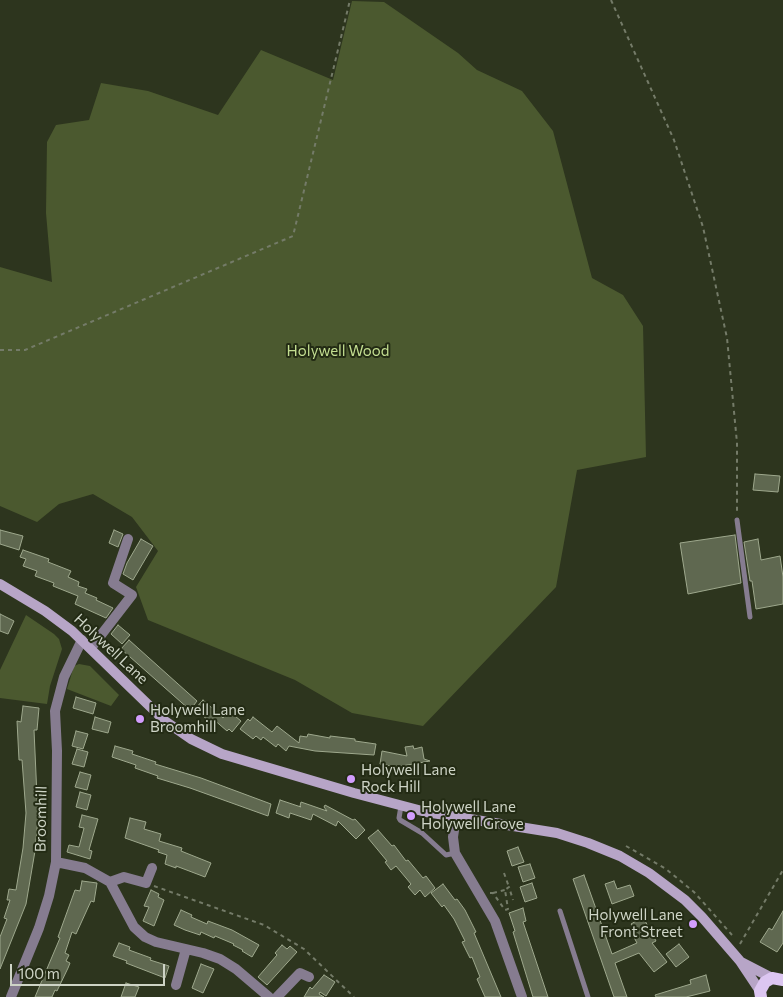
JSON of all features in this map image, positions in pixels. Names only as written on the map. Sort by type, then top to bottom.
[{"type":"main road","name":"Holywell Lane","points":[[0,584],[45,611],[82,640],[165,721],[191,739],[222,754],[401,806],[557,833],[620,856],[649,873],[685,900],[740,961],[761,994]]},
{"type":"main road","name":"Holywell Lane","points":[[740,961],[778,979]]},
{"type":"main road","points":[[761,994],[765,982],[778,979]]},
{"type":"street","points":[[91,648],[132,595],[113,583],[128,539]]},
{"type":"street","name":"Broomhill","points":[[11,997],[49,896],[56,862],[57,751],[55,711],[64,677],[82,640]]},
{"type":"street","points":[[456,817],[453,837],[455,852],[495,921],[522,997]]},
{"type":"street","points":[[56,862],[85,868],[110,882],[134,927],[145,937],[156,942],[220,959],[236,969],[269,997]]},
{"type":"street","points":[[110,882],[124,877],[146,883],[152,868]]},
{"type":"street","points":[[177,985],[186,949]]},
{"type":"street","points":[[278,997],[300,973],[309,978]]},
{"type":"lane","points":[[737,520],[750,617]]},
{"type":"lane","points":[[401,806],[400,820],[426,836],[446,855],[455,852]]},
{"type":"lane","points":[[560,911],[588,997]]},
{"type":"path","points":[[0,350],[25,350],[292,236],[350,0]]},
{"type":"path","points":[[611,0],[674,140],[703,227],[728,338],[737,442],[737,520]]},
{"type":"path","points":[[740,944],[783,870]]},
{"type":"path","points":[[504,873],[513,900]]},
{"type":"path","points":[[146,883],[264,925],[304,949],[354,997]]},
{"type":"path","points":[[480,894],[505,890],[509,887]]},
{"type":"path","points":[[492,893],[506,910],[508,909],[505,890]]},
{"type":"green space","name":"Holywell Wood","points":[[352,1],[384,2],[458,53],[477,70],[522,91],[553,131],[592,278],[623,295],[643,326],[646,457],[577,470],[556,587],[423,726],[352,713],[295,680],[148,620],[136,587],[158,551],[132,517],[93,494],[59,504],[37,522],[0,506],[0,267],[52,282],[46,213],[47,142],[56,125],[89,120],[101,83],[148,91],[218,115],[261,50],[333,80]]},
{"type":"green space","points":[[26,615],[54,634],[59,639],[62,649],[50,686],[47,704],[0,698],[0,670]]},
{"type":"green space","points":[[79,664],[90,666],[119,695],[111,706],[67,689],[74,666]]},
{"type":"building","points":[[755,474],[780,476],[778,492],[753,490]]},
{"type":"building","points":[[0,530],[23,536],[19,550],[0,544]]},
{"type":"building","points":[[114,530],[123,534],[118,547],[109,543]]},
{"type":"building","points":[[735,535],[741,583],[688,594],[680,543]]},
{"type":"building","points":[[141,539],[153,546],[133,580],[123,574]]},
{"type":"building","points":[[758,539],[761,560],[780,556],[783,577],[783,604],[756,609],[744,542]]},
{"type":"building","points":[[23,550],[49,559],[48,562],[71,571],[68,577],[79,582],[78,586],[87,589],[85,593],[113,608],[106,618],[75,604],[78,596],[53,586],[54,583],[35,576],[37,571],[23,566],[26,559],[20,557]]},
{"type":"building","points":[[0,614],[14,621],[8,634],[0,631]]},
{"type":"building","points":[[118,625],[130,635],[122,644],[111,634]]},
{"type":"building","points":[[129,640],[197,701],[190,710],[121,649]]},
{"type":"building","points":[[76,697],[96,703],[93,714],[73,708]]},
{"type":"building","points":[[203,700],[223,718],[229,711],[241,721],[232,732],[229,729],[227,731],[212,718],[209,721],[195,709]]},
{"type":"building","points":[[23,706],[39,708],[37,730],[34,730],[38,819],[35,851],[26,904],[0,969],[0,937],[7,919],[4,918],[10,900],[7,900],[9,889],[16,890],[23,848],[26,813],[22,760],[19,760],[17,721],[21,722]]},
{"type":"building","points":[[95,717],[111,722],[108,733],[92,729]]},
{"type":"building","points":[[253,717],[272,732],[277,726],[299,743],[300,736],[307,737],[308,734],[330,738],[330,736],[355,739],[355,741],[376,744],[374,755],[315,751],[289,746],[286,751],[278,744],[276,747],[263,737],[261,740],[256,736],[253,739],[240,729],[248,719],[250,721]]},
{"type":"building","points":[[76,731],[88,734],[83,749],[72,746]]},
{"type":"building","points":[[115,746],[133,751],[132,754],[156,762],[155,764],[201,778],[271,804],[268,816],[157,778],[158,776],[135,768],[136,765],[112,757]]},
{"type":"building","points":[[413,746],[414,749],[422,747],[424,759],[430,761],[396,767],[380,764],[382,751],[407,756],[405,747]]},
{"type":"building","points":[[77,749],[88,752],[84,767],[72,764]]},
{"type":"building","points":[[80,772],[91,775],[87,790],[75,787]]},
{"type":"building","points":[[80,792],[91,795],[87,810],[76,807]]},
{"type":"building","points":[[280,800],[301,807],[301,802],[327,811],[324,807],[325,805],[353,820],[355,819],[365,830],[356,839],[338,821],[336,826],[313,814],[311,820],[290,813],[289,818],[276,813]]},
{"type":"building","points":[[82,815],[98,819],[89,850],[92,851],[90,859],[67,852],[69,845],[79,847],[84,828],[79,827]]},
{"type":"building","points":[[130,818],[146,822],[144,829],[161,834],[159,841],[182,848],[181,851],[211,863],[205,877],[165,864],[167,855],[158,852],[159,850],[125,838]]},
{"type":"building","points":[[378,830],[423,878],[426,876],[435,888],[425,897],[420,890],[415,895],[408,887],[411,884],[396,866],[391,870],[385,862],[387,861],[368,838]]},
{"type":"building","points":[[518,847],[524,862],[512,866],[507,851]]},
{"type":"building","points":[[530,864],[535,878],[523,882],[518,867]]},
{"type":"building","points":[[584,875],[612,954],[637,943],[630,930],[634,928],[631,924],[643,917],[656,941],[652,943],[667,962],[654,972],[639,953],[615,963],[627,997],[614,997],[573,879]]},
{"type":"building","points":[[82,881],[97,883],[94,902],[91,901],[76,934],[72,932],[65,953],[69,955],[66,961],[70,963],[68,968],[52,997],[35,997],[60,938],[58,937],[75,890],[80,891]]},
{"type":"building","points":[[614,881],[617,889],[630,885],[634,896],[612,904],[605,884]]},
{"type":"building","points":[[532,883],[537,898],[525,902],[520,887]]},
{"type":"building","points":[[443,884],[465,910],[476,932],[474,933],[501,997],[485,997],[477,979],[480,977],[472,957],[470,958],[462,942],[465,941],[454,919],[444,905],[442,907],[431,893]]},
{"type":"building","points":[[151,890],[159,894],[158,897],[164,900],[154,926],[143,921],[149,907],[144,906]]},
{"type":"building","points":[[523,908],[526,921],[523,922],[548,997],[533,997],[513,932],[515,931],[509,913]]},
{"type":"building","points":[[181,910],[207,924],[208,921],[232,930],[259,945],[252,957],[234,944],[215,936],[214,938],[201,932],[200,935],[185,930],[174,925]]},
{"type":"building","points":[[783,911],[783,943],[777,952],[760,942],[769,928],[772,930]]},
{"type":"building","points":[[119,943],[130,947],[129,950],[151,958],[150,960],[169,966],[165,978],[113,956]]},
{"type":"building","points":[[679,944],[689,957],[676,967],[666,954]]},
{"type":"building","points":[[282,945],[287,949],[290,946],[297,952],[267,985],[258,977],[277,955],[275,953]]},
{"type":"building","points":[[201,964],[214,969],[203,993],[192,988]]},
{"type":"building","points":[[324,975],[335,982],[326,996],[320,992],[319,994],[324,997],[304,997],[310,987],[312,989]]},
{"type":"building","points":[[706,975],[710,991],[686,997],[656,997],[655,995],[691,984],[690,980]]},
{"type":"building","points":[[126,983],[139,987],[135,997],[121,997]]},
{"type":"place","name":"Holywell Lane Broomhill","points":[[140,719]]},
{"type":"place","name":"Holywell Lane Rock Hill","points":[[351,779]]},
{"type":"place","name":"Holywell Lane Holywell Grove","points":[[411,816]]},
{"type":"place","name":"Holywell Lane Front Street","points":[[693,924]]}]
